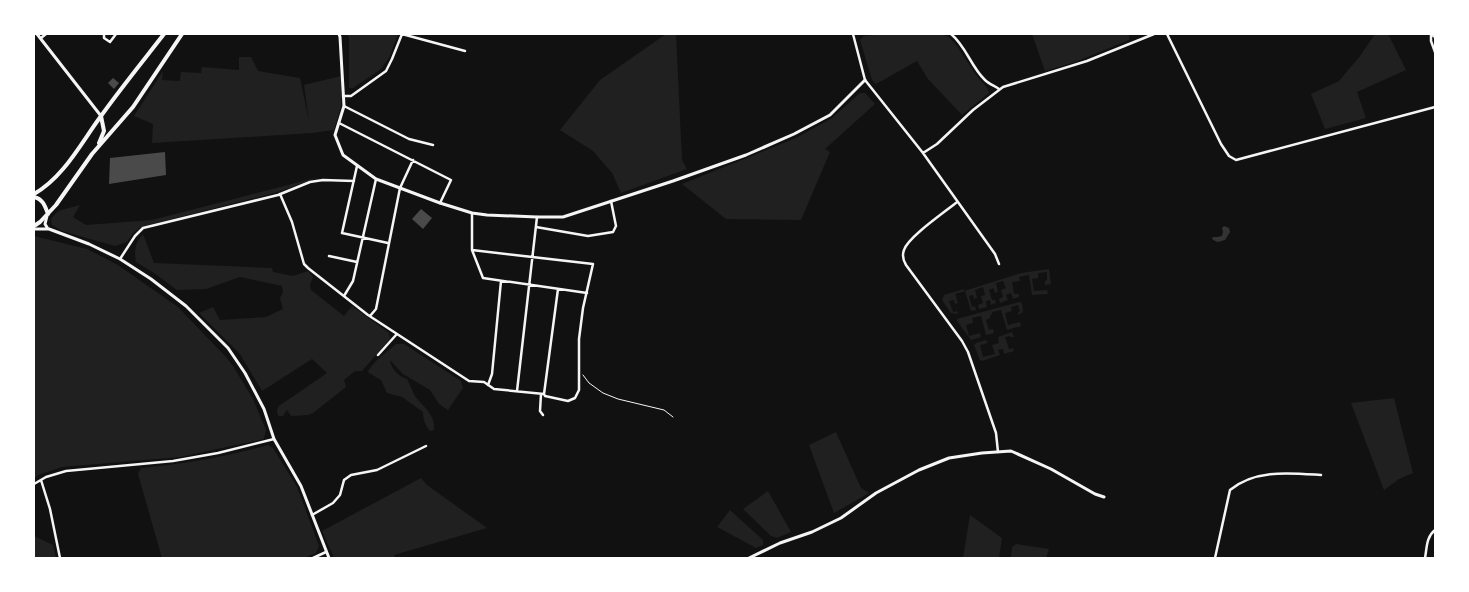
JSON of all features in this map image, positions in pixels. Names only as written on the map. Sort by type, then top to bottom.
[{"type":"main road","points":[[48,214],[43,202],[34,196],[63,170],[101,116],[164,34]]},
{"type":"main road","points":[[92,154],[133,107],[182,34]]},
{"type":"main road","points":[[34,227],[56,205],[92,154],[104,134],[101,116]]},
{"type":"street","points":[[37,34],[101,116]]},
{"type":"street","points":[[41,38],[46,34]]},
{"type":"street","points":[[104,34],[104,38],[110,42],[116,34]]},
{"type":"street","points":[[339,34],[344,106],[335,135],[343,154],[376,179],[472,214],[563,217],[673,181],[794,134],[830,115],[866,80]]},
{"type":"street","points":[[343,96],[350,96],[386,71],[402,34],[466,51]]},
{"type":"street","points":[[853,34],[866,80],[923,153],[995,254],[999,264]]},
{"type":"street","points":[[951,34],[961,44],[981,76],[999,89]]},
{"type":"street","points":[[923,153],[937,144],[973,110],[999,89],[1087,61],[1154,34]]},
{"type":"street","points":[[1167,34],[1215,134],[1225,152],[1236,160],[1435,107]]},
{"type":"street","points":[[1432,34],[1431,41],[1435,52]]},
{"type":"street","points":[[344,106],[409,139],[433,145]]},
{"type":"street","points":[[339,123],[451,180],[440,203]]},
{"type":"street","points":[[370,316],[376,308],[400,188],[413,160]]},
{"type":"street","points":[[357,166],[342,233],[388,243]]},
{"type":"street","points":[[344,296],[352,281],[376,179]]},
{"type":"street","points":[[120,259],[135,236],[143,228],[280,194],[310,182],[331,180],[354,181]]},
{"type":"street","points":[[280,194],[292,222],[304,264],[396,334],[469,381],[484,382],[494,388],[543,394],[568,401],[576,398],[579,390],[579,340],[593,264],[472,250]]},
{"type":"street","points":[[536,227],[588,236],[613,232],[616,226],[611,201]]},
{"type":"street","points":[[957,202],[907,244],[903,252],[903,258],[906,265],[968,352],[996,433],[998,452]]},
{"type":"street","points":[[48,214],[45,224],[49,229]]},
{"type":"street","points":[[472,214],[472,250],[482,278],[587,293]]},
{"type":"street","points":[[517,391],[537,217]]},
{"type":"street","points":[[34,227],[49,229],[89,244],[120,259],[151,279],[186,306],[228,348],[240,363],[256,392],[274,439],[297,478],[329,558]]},
{"type":"street","points":[[329,256],[357,262]]},
{"type":"street","points":[[488,385],[492,374],[501,280]]},
{"type":"street","points":[[543,416],[540,411],[558,289]]},
{"type":"street","points":[[378,355],[396,334]]},
{"type":"street","points":[[34,484],[66,470],[173,461],[227,452],[274,439]]},
{"type":"street","points":[[312,514],[333,503],[340,495],[344,480],[351,475],[377,470],[426,446]]},
{"type":"street","points":[[749,558],[841,518],[876,493],[919,470],[949,458],[1011,451],[1051,469],[1095,494],[1104,497]]},
{"type":"street","points":[[1215,558],[1230,490],[1235,486],[1248,478],[1273,473],[1321,475]]},
{"type":"street","points":[[41,480],[50,509],[60,558]]},
{"type":"street","points":[[1425,558],[1428,538],[1435,530]]},
{"type":"street","points":[[313,558],[326,552]]},
{"type":"path","points":[[579,364],[589,383],[603,392],[618,399],[664,410],[673,417]]},
{"type":"shaded area","points":[[347,34],[398,34],[389,58],[380,70],[353,88],[349,88],[349,38]]},
{"type":"shaded area","points":[[666,34],[676,34],[682,160],[687,169],[621,193],[612,173],[593,151],[560,130],[600,80]]},
{"type":"shaded area","points":[[940,34],[949,37],[988,89],[989,93],[962,115],[928,79],[917,61],[876,84],[872,80],[860,40],[864,36]]},
{"type":"shaded area","points":[[1032,34],[1129,34],[1129,40],[1075,62],[1045,71]]},
{"type":"shaded area","points":[[1375,34],[1388,34],[1406,70],[1357,92],[1366,118],[1325,129],[1311,94],[1339,81]]},
{"type":"shaded area","points":[[239,57],[251,57],[258,71],[300,78],[309,121],[304,85],[341,76],[341,106],[334,130],[152,143],[153,124],[134,116],[163,71],[162,80],[179,81],[181,72],[201,73],[202,67],[239,70]]},
{"type":"shaded area","points":[[860,93],[865,93],[875,104],[825,149],[830,152],[801,220],[726,219],[682,184],[796,138],[832,118]]},
{"type":"shaded area","points":[[319,177],[278,192],[141,227],[133,233],[127,242],[115,246],[62,231],[52,225],[51,219],[58,211],[80,205],[73,217],[86,225],[152,220]]},
{"type":"shaded area","points":[[1224,226],[1229,228],[1230,232],[1225,240],[1218,242],[1213,240],[1213,237],[1222,236],[1222,228]]},
{"type":"shaded area","points":[[143,234],[154,263],[272,268],[273,272],[293,276],[308,271],[313,277],[310,285],[311,290],[344,316],[352,306],[389,333],[390,339],[362,371],[355,371],[344,380],[346,387],[313,413],[291,416],[287,410],[283,416],[278,416],[277,410],[279,406],[327,373],[312,359],[262,391],[240,354],[199,313],[213,307],[220,320],[266,317],[283,309],[280,298],[283,292],[282,286],[240,277],[206,289],[177,290],[136,262],[136,247],[138,240]]},
{"type":"shaded area","points":[[34,236],[87,249],[118,265],[178,307],[233,366],[253,399],[266,430],[264,439],[180,457],[62,467],[38,475],[34,479]]},
{"type":"shaded area","points":[[1049,269],[1051,284],[1045,285],[1047,272],[1038,273],[1038,278],[1032,279],[1034,291],[1047,290],[1048,294],[1032,295],[1029,275],[1019,277],[1020,281],[1012,282],[1014,294],[1019,294],[1019,297],[1013,299],[1011,293],[1006,295],[1008,300],[1000,303],[999,299],[1003,297],[1001,290],[1006,288],[1003,281],[996,283],[998,292],[995,293],[993,288],[989,290],[992,300],[995,300],[996,303],[991,305],[990,300],[986,301],[987,307],[979,309],[978,305],[983,303],[981,296],[985,295],[983,287],[975,290],[977,298],[974,299],[973,295],[969,296],[972,307],[975,306],[976,310],[971,311],[965,291],[955,294],[958,303],[955,304],[954,300],[949,301],[953,312],[957,311],[958,314],[951,313],[942,300],[944,295],[964,289],[964,291],[1021,273]]},
{"type":"shaded area","points":[[1019,302],[1022,303],[1023,312],[1018,315],[1020,311],[1018,305],[1011,307],[1012,311],[1005,313],[1008,325],[1020,322],[1021,326],[1007,330],[1001,310],[992,312],[990,318],[986,320],[989,330],[993,329],[994,333],[986,335],[981,316],[972,318],[973,323],[966,325],[969,336],[980,333],[981,337],[971,340],[957,321],[957,319]]},
{"type":"shaded area","points":[[1012,332],[1014,337],[1005,337],[1009,349],[1013,348],[1014,351],[1004,354],[1003,349],[998,350],[1000,355],[980,360],[974,345],[976,343],[986,340],[988,343],[980,345],[983,357],[995,354],[992,345],[999,343],[998,337]]},
{"type":"shaded area","points":[[396,344],[404,344],[461,381],[463,388],[448,410],[439,404],[430,390],[403,374],[390,360],[393,369],[407,379],[415,396],[430,414],[434,430],[430,431],[427,427],[423,412],[402,397],[387,393],[381,380],[368,371]]},
{"type":"shaded area","points":[[1394,398],[1413,473],[1399,479],[1384,490],[1351,403]]},
{"type":"shaded area","points":[[836,432],[861,488],[869,493],[834,513],[809,445]]},
{"type":"shaded area","points":[[268,445],[273,448],[297,487],[319,546],[316,553],[304,558],[162,558],[138,474],[141,468],[205,460]]},
{"type":"shaded area","points":[[421,478],[427,485],[487,528],[394,555],[396,558],[334,558],[322,531]]},
{"type":"shaded area","points":[[768,491],[791,532],[777,538],[771,536],[743,509]]},
{"type":"shaded area","points":[[730,510],[763,540],[763,545],[756,548],[717,527]]},
{"type":"shaded area","points":[[970,515],[1002,538],[999,558],[963,558]]},
{"type":"shaded area","points":[[34,536],[53,545],[56,558],[34,558]]},
{"type":"shaded area","points":[[1016,544],[1049,549],[1046,558],[1011,558],[1012,547]]},
{"type":"building","points":[[113,78],[119,83],[114,89],[108,83]]},
{"type":"building","points":[[165,152],[166,175],[109,184],[110,158]]},
{"type":"building","points":[[421,209],[432,218],[423,229],[412,219]]}]
